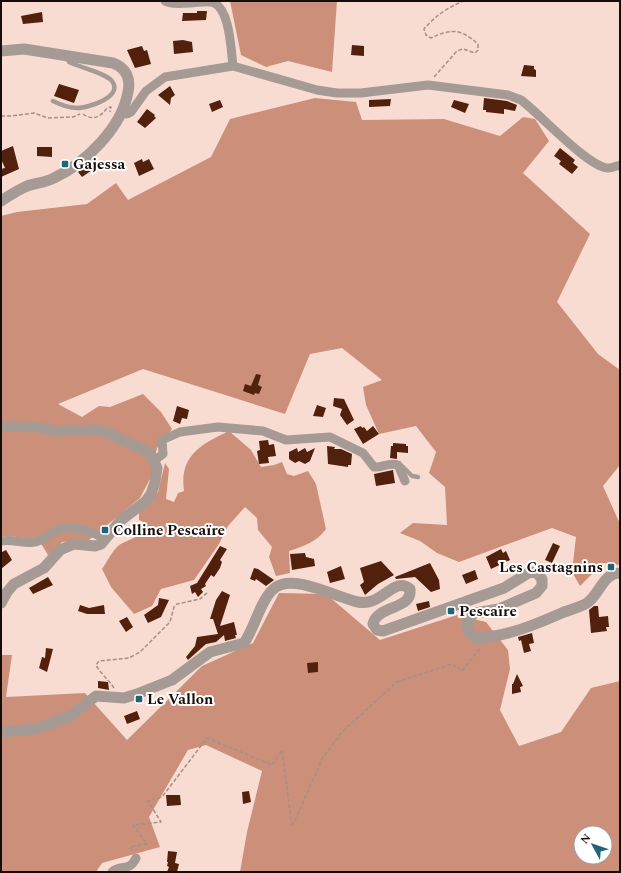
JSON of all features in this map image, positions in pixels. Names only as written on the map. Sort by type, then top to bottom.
[{"type":"street","points":[[166,1],[175,4],[212,2],[220,6],[224,12],[227,25],[233,66]]},
{"type":"street","points":[[1,51],[24,49],[113,63],[120,66],[128,78],[129,86],[122,113],[106,136],[77,163],[57,177],[25,187],[1,201]]},
{"type":"street","points":[[122,113],[127,114],[132,112],[146,91],[165,77],[233,66],[317,90],[337,93],[428,85],[508,95],[521,100],[585,157],[607,168],[620,165]]},
{"type":"street","points":[[1,426],[36,427],[55,431],[98,430],[150,453],[155,460],[157,468],[151,494],[145,502],[121,520],[101,544],[95,546],[74,544],[60,550],[44,568],[14,584],[7,592],[1,603]]},
{"type":"street","points":[[155,460],[162,454],[162,440],[169,435],[218,427],[263,431],[286,440],[330,437],[363,453],[374,467],[379,468],[393,464],[398,465],[405,481]]},
{"type":"street","points":[[1,541],[15,540],[30,543],[36,542],[61,529],[69,528],[87,532],[105,539]]},
{"type":"street","points":[[1,732],[36,729],[70,716],[96,696],[103,695],[115,698],[124,698],[137,694],[172,680],[210,652],[244,643],[269,595],[275,588],[283,584],[294,583],[328,591],[365,603],[373,602],[399,585],[405,585],[410,589],[411,595],[407,601],[374,618],[373,624],[377,630],[383,631],[504,588],[530,572],[537,573],[542,579],[542,586],[536,593],[499,609],[475,613],[470,617],[467,624],[470,633],[476,638],[488,638],[535,624],[587,603],[607,578],[615,573],[620,573]]},
{"type":"street","points":[[112,872],[117,868],[128,868],[132,865],[136,858]]},
{"type":"lane","points":[[53,102],[64,107],[78,108],[95,104],[109,97],[114,91],[111,80],[103,75],[69,62],[66,55]]},
{"type":"lane","points":[[398,465],[401,464],[408,473],[418,477]]},
{"type":"path","points":[[428,85],[431,78],[457,51],[463,49],[475,53],[478,50],[478,44],[470,37],[458,31],[449,30],[431,38],[426,35],[424,29],[432,20],[451,6],[464,1]]},
{"type":"path","points":[[1,116],[34,113],[48,118],[73,117],[82,114],[88,118],[95,118],[104,113],[107,108]]},
{"type":"path","points":[[115,698],[114,687],[96,665],[99,661],[129,658],[140,652],[170,622],[174,607],[177,604],[200,599],[208,592]]},
{"type":"path","points":[[136,858],[130,847],[146,844],[133,825],[161,822],[148,801],[162,797],[207,738],[272,766],[282,750],[292,827],[323,757],[343,730],[397,682],[452,664],[462,671],[488,638]]},
{"type":"shaded area","points":[[230,1],[337,1],[332,72],[288,61],[266,67],[241,55]]},
{"type":"shaded area","points":[[315,98],[356,102],[362,120],[444,119],[500,136],[523,117],[535,119],[549,141],[523,173],[590,234],[557,302],[598,354],[620,370],[620,465],[603,486],[620,524],[620,565],[603,563],[580,586],[572,572],[576,537],[552,528],[459,562],[437,553],[420,541],[400,533],[413,523],[447,525],[445,487],[429,473],[436,452],[416,426],[379,434],[366,405],[363,387],[382,380],[342,348],[310,354],[285,414],[143,369],[58,404],[82,417],[99,406],[110,407],[143,394],[161,412],[172,429],[157,448],[151,477],[140,498],[89,540],[62,542],[57,549],[48,555],[37,537],[1,537],[1,216],[17,212],[87,204],[116,183],[128,200],[211,157],[230,119]]},
{"type":"shaded area","points":[[229,431],[251,450],[261,467],[282,462],[287,474],[294,476],[308,471],[316,484],[326,529],[314,540],[289,551],[290,573],[276,576],[269,557],[272,547],[258,530],[257,518],[245,507],[228,526],[219,544],[194,580],[161,589],[152,606],[134,614],[111,587],[102,569],[118,546],[139,535],[145,529],[147,524],[139,520],[139,511],[158,492],[165,463],[169,469],[166,499],[174,502],[178,493],[184,491],[183,479],[185,469],[194,453],[201,446]]},
{"type":"shaded area","points":[[279,593],[326,594],[380,640],[457,615],[486,622],[508,650],[510,669],[500,710],[519,746],[561,732],[591,688],[620,681],[620,872],[240,872],[247,832],[262,771],[206,745],[188,750],[149,817],[160,847],[102,863],[96,872],[1,872],[1,655],[12,655],[6,697],[85,693],[127,740],[202,666],[253,643]]},
{"type":"building","points":[[197,11],[207,11],[206,20],[182,21],[183,13],[197,13]]},
{"type":"building","points":[[42,12],[43,22],[23,24],[21,16]]},
{"type":"building","points":[[183,40],[192,42],[193,52],[174,54],[173,41]]},
{"type":"building","points":[[352,45],[364,46],[364,56],[351,55]]},
{"type":"building","points":[[142,46],[144,51],[147,50],[151,64],[135,68],[127,50]]},
{"type":"building","points":[[524,65],[534,66],[534,69],[536,70],[536,77],[521,76]]},
{"type":"building","points":[[59,84],[79,90],[74,103],[54,96]]},
{"type":"building","points":[[170,86],[175,95],[171,98],[170,105],[158,95]]},
{"type":"building","points":[[484,98],[507,101],[517,105],[515,111],[504,109],[504,114],[486,112],[486,110],[483,110]]},
{"type":"building","points":[[391,99],[390,106],[369,107],[369,100]]},
{"type":"building","points":[[220,100],[223,107],[212,112],[209,104]]},
{"type":"building","points":[[454,100],[469,104],[465,113],[451,107]]},
{"type":"building","points":[[147,109],[155,115],[154,116],[156,118],[145,128],[137,122]]},
{"type":"building","points":[[13,146],[19,169],[1,177],[1,169],[5,168],[1,159],[1,151]]},
{"type":"building","points":[[37,147],[52,147],[52,157],[37,156]]},
{"type":"building","points":[[560,148],[575,160],[573,163],[578,167],[572,174],[559,164],[561,161],[554,156]]},
{"type":"building","points":[[142,159],[143,162],[149,159],[154,169],[139,176],[134,163]]},
{"type":"building","points":[[93,160],[98,166],[82,177],[78,172]]},
{"type":"building","points":[[256,374],[261,375],[258,385],[262,387],[259,394],[255,393],[254,395],[243,391],[245,384],[251,386]]},
{"type":"building","points":[[334,398],[344,399],[354,420],[347,425],[340,415],[342,409],[333,406]]},
{"type":"building","points":[[317,405],[326,408],[323,417],[313,416]]},
{"type":"building","points":[[177,406],[189,410],[187,419],[182,418],[180,424],[173,421]]},
{"type":"building","points":[[361,426],[367,431],[373,426],[379,434],[363,444],[354,429]]},
{"type":"building","points":[[268,440],[269,445],[274,444],[276,456],[268,457],[269,463],[259,464],[257,451],[260,450],[259,441]]},
{"type":"building","points":[[393,443],[406,444],[406,446],[408,446],[408,453],[397,452],[397,459],[390,458],[391,446],[393,446]]},
{"type":"building","points":[[327,446],[335,447],[334,449],[341,449],[352,454],[351,465],[348,465],[348,467],[328,464]]},
{"type":"building","points":[[297,448],[298,452],[305,448],[307,452],[315,448],[310,461],[305,464],[299,461],[295,463],[289,459],[289,452]]},
{"type":"building","points":[[393,470],[395,483],[376,486],[374,474]]},
{"type":"building","points":[[553,543],[560,546],[552,563],[545,560]]},
{"type":"building","points":[[220,546],[227,549],[220,560],[222,562],[220,568],[214,577],[211,575],[205,584],[206,586],[201,589],[203,592],[198,597],[195,592],[192,594],[190,586],[197,583]]},
{"type":"building","points":[[501,549],[503,553],[506,551],[510,560],[491,569],[486,557]]},
{"type":"building","points":[[1,550],[2,552],[6,550],[12,560],[1,569]]},
{"type":"building","points":[[305,553],[306,557],[314,559],[315,566],[292,570],[290,554]]},
{"type":"building","points":[[381,561],[394,575],[378,584],[365,595],[360,585],[364,582],[360,568]]},
{"type":"building","points":[[430,563],[439,580],[440,589],[431,592],[415,577],[396,579],[395,577]]},
{"type":"building","points":[[341,566],[345,579],[330,583],[327,572]]},
{"type":"building","points":[[254,568],[258,569],[274,580],[266,586],[256,579],[255,581],[250,579]]},
{"type":"building","points":[[475,570],[478,579],[466,584],[462,575]]},
{"type":"building","points":[[48,577],[53,585],[33,594],[29,588]]},
{"type":"building","points":[[222,591],[230,595],[220,626],[234,622],[237,635],[235,635],[236,638],[225,641],[224,635],[216,642],[206,644],[188,660],[186,657],[195,646],[197,637],[218,634],[213,619],[210,619],[216,600]]},
{"type":"building","points":[[159,598],[169,600],[161,617],[148,623],[144,615],[158,605]]},
{"type":"building","points":[[429,601],[430,607],[418,611],[416,604]]},
{"type":"building","points":[[80,605],[89,608],[104,605],[105,614],[87,614],[78,611]]},
{"type":"building","points":[[594,606],[598,606],[599,617],[608,616],[609,627],[606,627],[607,631],[591,633],[589,610]]},
{"type":"building","points":[[127,617],[133,627],[126,632],[119,621]]},
{"type":"building","points":[[532,633],[534,643],[529,644],[531,651],[524,653],[521,640],[519,641],[518,637]]},
{"type":"building","points":[[46,648],[53,649],[47,672],[39,668],[42,657],[45,658]]},
{"type":"building","points":[[318,662],[318,672],[308,673],[307,663]]},
{"type":"building","points":[[517,674],[523,686],[520,687],[521,692],[512,694],[512,684]]},
{"type":"building","points":[[98,681],[108,682],[109,690],[98,688]]},
{"type":"building","points":[[137,711],[140,719],[127,724],[124,716]]},
{"type":"building","points":[[249,791],[251,802],[243,804],[242,792]]},
{"type":"building","points":[[166,795],[180,795],[181,805],[167,806]]},
{"type":"building","points":[[168,851],[177,852],[175,863],[179,864],[177,872],[167,872],[169,867],[167,866]]},
{"type":"place","name":"Gajessa","points":[[65,164]]},
{"type":"place","name":"Colline Pescaïre","points":[[105,530]]},
{"type":"place","name":"Les Castagnins","points":[[611,567]]},
{"type":"place","name":"Pescaïre","points":[[451,611]]},
{"type":"place","name":"Le Vallon","points":[[139,699]]}]
